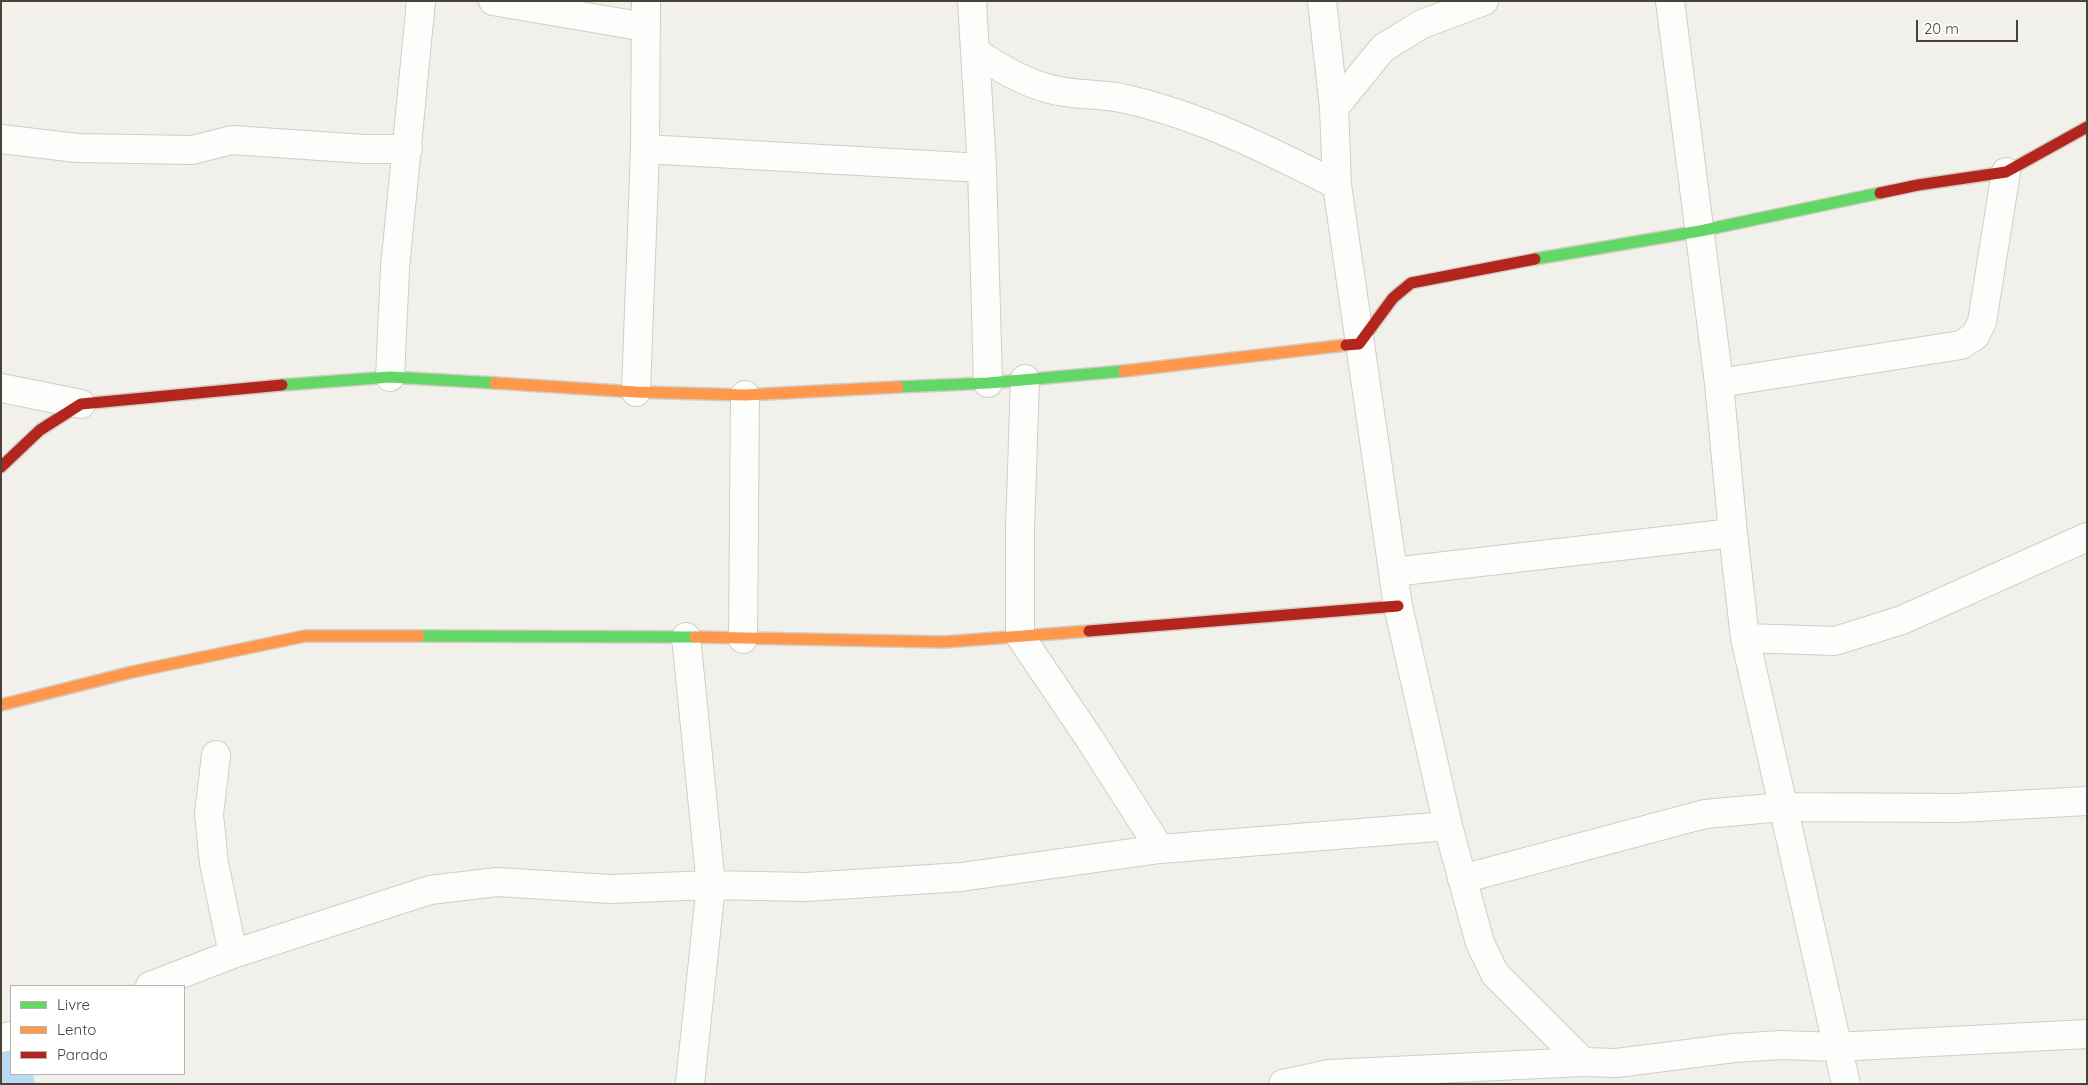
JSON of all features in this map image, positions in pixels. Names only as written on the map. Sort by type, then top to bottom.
[{"type":"street","points":[[390,377],[395,268],[421,1]]},
{"type":"street","points":[[493,1],[646,14],[646,149],[636,392]]},
{"type":"street","points":[[972,1],[982,168],[988,383]]},
{"type":"street","points":[[1322,1],[1334,108],[1337,185],[1398,606],[1448,826],[1480,943],[1495,974],[1583,1062]]},
{"type":"street","points":[[1334,108],[1383,48],[1422,24],[1484,1]]},
{"type":"street","points":[[1670,1],[1719,383],[1745,638],[1836,1047],[1846,1083]]},
{"type":"street","points":[[975,52],[1016,77],[1050,90],[1124,98],[1178,114],[1253,142],[1337,185]]},
{"type":"street","points":[[1,388],[81,404],[218,390],[390,377],[636,392],[745,395],[988,383],[1143,369],[1359,344],[1393,298],[1411,283],[1484,267],[1700,231],[1918,185],[2006,172],[2087,127]]},
{"type":"street","points":[[1,139],[77,148],[192,150],[232,140],[364,149],[408,149]]},
{"type":"street","points":[[646,149],[982,168]]},
{"type":"street","points":[[1719,383],[1961,345],[1975,336],[1982,322],[2006,172]]},
{"type":"street","points":[[1025,379],[1020,530],[1020,636],[1089,738],[1160,849]]},
{"type":"street","points":[[743,639],[745,395]]},
{"type":"street","points":[[1,467],[40,430],[81,404]]},
{"type":"street","points":[[1394,572],[1733,533]]},
{"type":"street","points":[[1745,638],[1835,641],[1902,620],[2087,537]]},
{"type":"street","points":[[1,706],[132,672],[305,636],[686,638],[944,642],[1398,606]]},
{"type":"street","points":[[686,638],[711,886],[690,1084]]},
{"type":"street","points":[[216,755],[209,814],[214,863],[233,954]]},
{"type":"street","points":[[1462,879],[1704,814],[1782,807],[1958,808],[2087,801]]},
{"type":"street","points":[[153,985],[233,954],[430,890],[497,882],[610,889],[711,886],[806,887],[961,877],[1160,849],[1448,826]]},
{"type":"street","points":[[1283,1084],[1329,1074],[1500,1075],[1583,1062],[1616,1063],[1734,1048],[1781,1045],[1836,1047],[2087,1034]]},
{"type":"waterway","points":[[1,1078],[4,1084]]},
{"type":"traffic: fast","points":[[1535,259],[1700,231],[1880,193]]},
{"type":"traffic: fast","points":[[898,387],[988,383],[1124,371]]},
{"type":"traffic: fast","points":[[282,385],[390,377],[495,383]]},
{"type":"traffic: fast","points":[[419,636],[695,637]]},
{"type":"traffic: slow","points":[[1124,371],[1346,345]]},
{"type":"traffic: slow","points":[[495,383],[636,392],[745,395],[898,387]]},
{"type":"traffic: slow","points":[[695,637],[944,642],[1089,631]]},
{"type":"traffic: slow","points":[[1,705],[132,672],[305,636],[419,636]]},
{"type":"traffic: jam","points":[[1880,193],[1918,185],[2006,172],[2087,127]]},
{"type":"traffic: jam","points":[[1346,345],[1359,344],[1393,298],[1411,283],[1535,259]]},
{"type":"traffic: jam","points":[[1,467],[40,430],[81,404],[282,385]]},
{"type":"traffic: jam","points":[[1089,631],[1398,606]]}]
